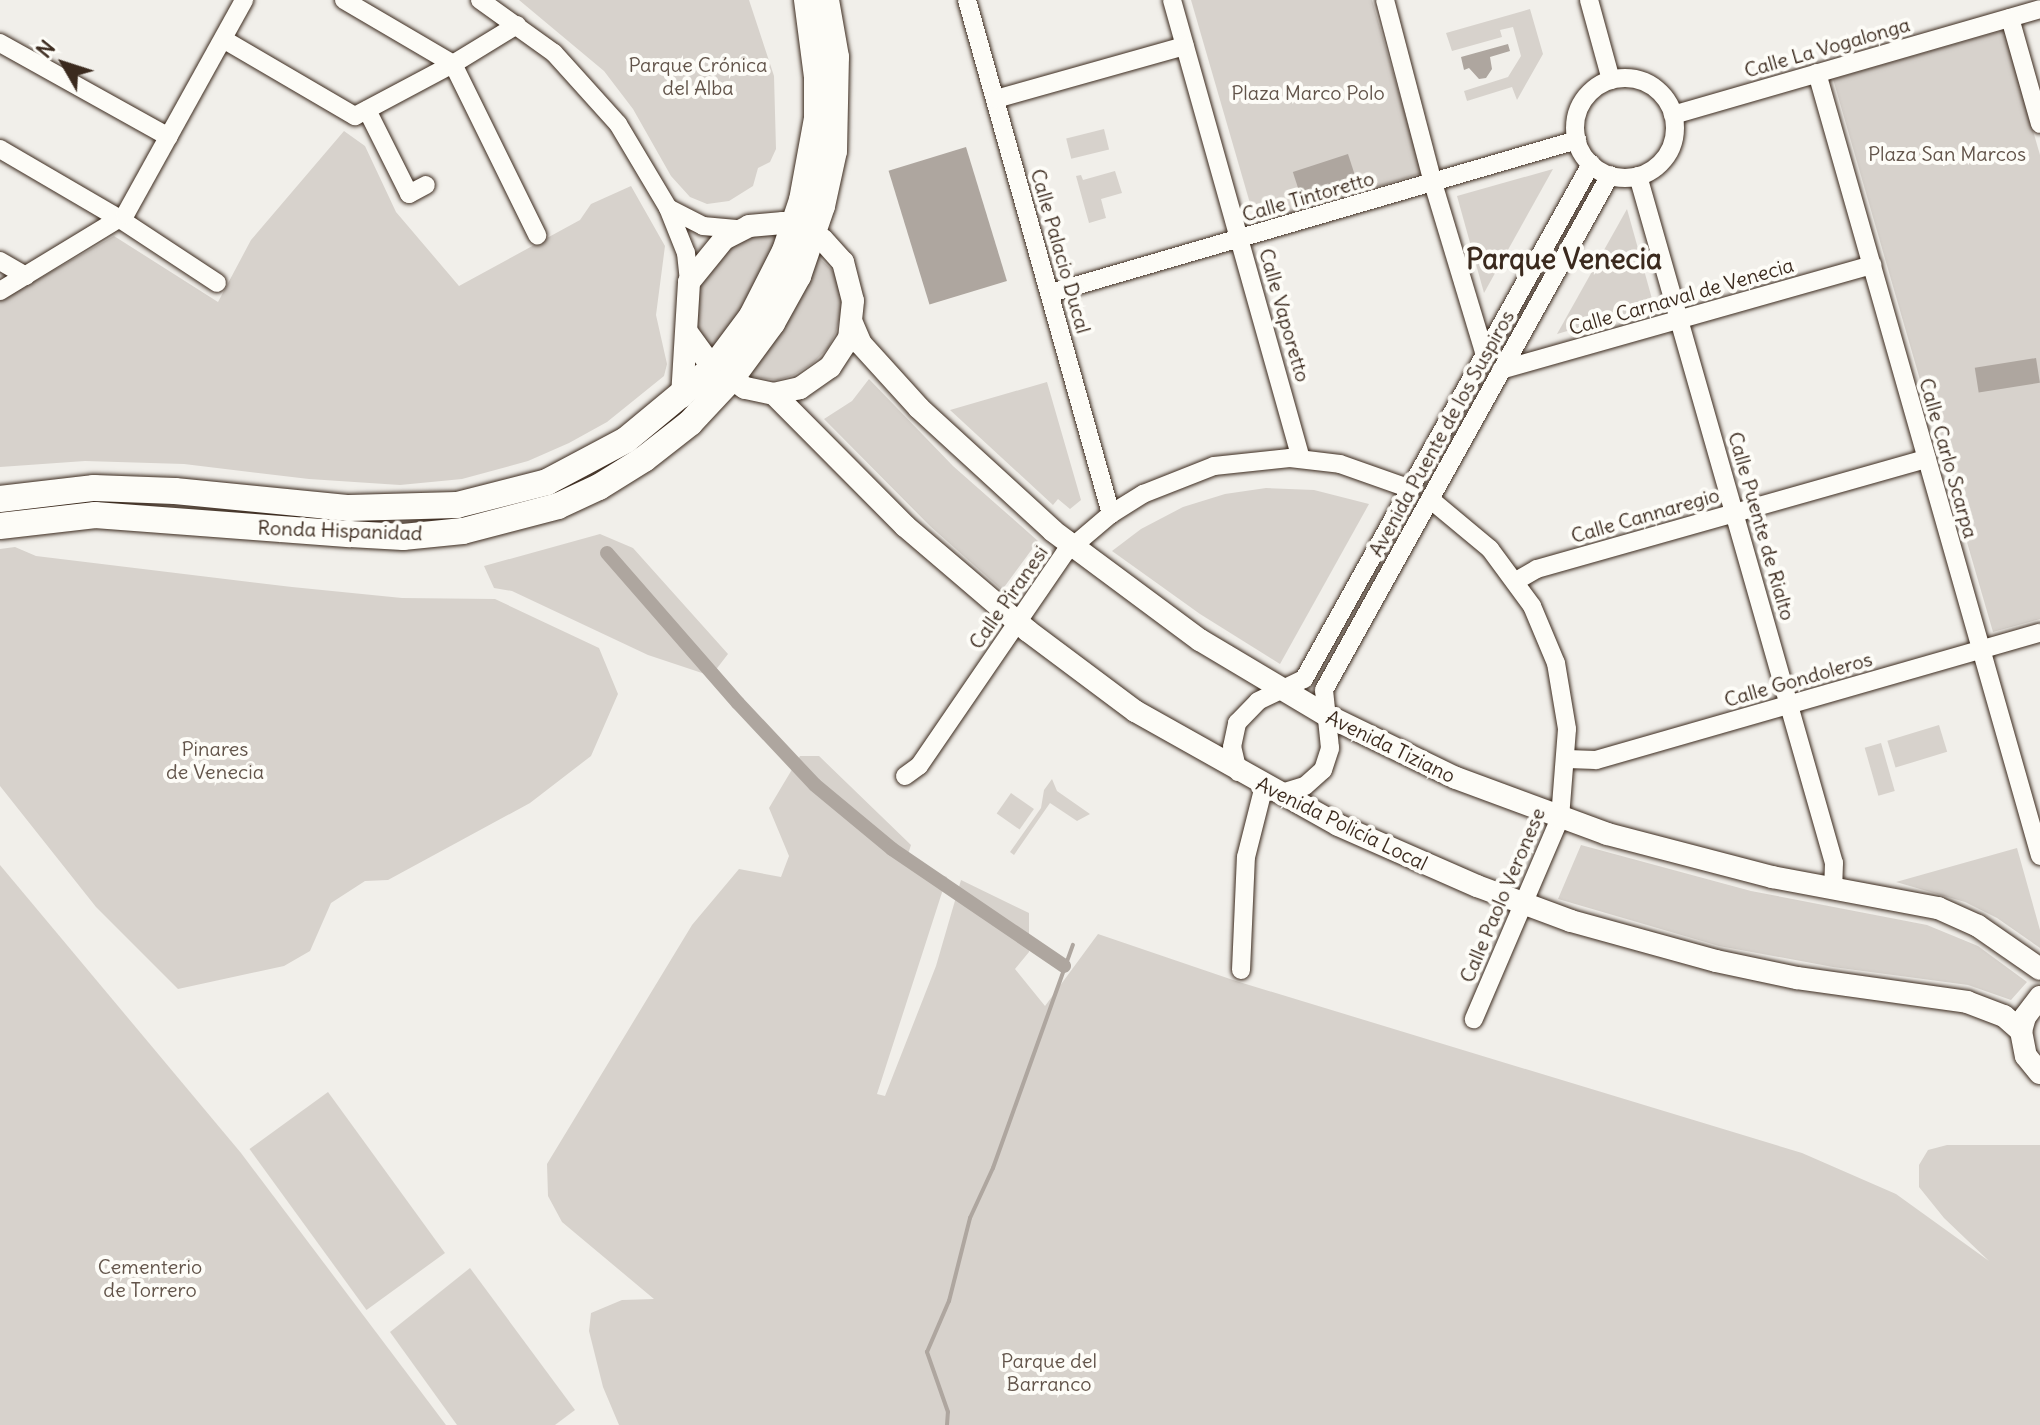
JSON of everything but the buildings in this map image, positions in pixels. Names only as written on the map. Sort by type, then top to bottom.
[{"type":"highway","name":"Ronda Hispanidad","points":[[0,526],[95,515],[403,537],[463,531],[558,506],[599,487],[690,423],[722,374],[772,323],[798,276],[817,118],[817,77],[807,0]]},
{"type":"highway","name":"Ronda Hispanidad","points":[[804,230],[830,176],[837,108],[836,57],[826,0]]},
{"type":"highway","name":"Ronda Hispanidad","points":[[0,499],[94,488],[175,491],[349,508],[401,510],[457,505],[547,482],[626,440],[682,397],[722,374]]},
{"type":"main road","points":[[682,397],[689,282],[711,250],[739,229],[773,222],[804,230],[836,252],[851,282],[852,323],[845,348],[821,376],[800,388],[774,394],[751,391],[722,374],[688,334]]},
{"type":"main road","name":"Avenida Tiziano","points":[[852,323],[861,344],[919,408],[1012,497],[1072,546],[1200,640],[1326,715],[1456,778],[1560,818],[1708,862],[1833,889],[1921,903],[1955,915],[2002,941],[2040,969]]},
{"type":"main road","name":"Avenida Policía Local","points":[[774,394],[905,526],[1017,622],[1135,711],[1271,790],[1400,854],[1524,905],[1716,961],[1797,978],[1967,1002],[2004,1016],[2021,1031]]},
{"type":"main road","points":[[2040,997],[2025,1017],[2021,1031],[2026,1056],[2040,1073]]},
{"type":"street","points":[[0,291],[120,219],[131,207],[244,0]]},
{"type":"street","points":[[344,0],[453,64],[537,235]]},
{"type":"street","points":[[480,0],[509,14],[554,53],[596,96],[626,136],[668,208],[684,247],[689,282]]},
{"type":"street","name":"Calle Palacio Ducal","points":[[967,0],[1111,514]]},
{"type":"street","name":"Calle Vaporetto","points":[[1172,0],[1301,458]]},
{"type":"street","points":[[1385,0],[1433,183],[1485,355]]},
{"type":"street","points":[[1589,0],[1611,80]]},
{"type":"street","name":"Calle La Vogalonga","points":[[1673,115],[2040,9]]},
{"type":"street","points":[[361,113],[453,64],[509,14]]},
{"type":"street","points":[[2010,18],[2040,124]]},
{"type":"street","points":[[223,39],[361,113],[409,194],[426,185]]},
{"type":"street","points":[[0,43],[169,137]]},
{"type":"street","points":[[996,99],[1185,46]]},
{"type":"street","name":"Calle Carlo Scarpa","points":[[1817,73],[1980,650],[2039,846]]},
{"type":"street","points":[[1634,79],[1653,86],[1666,99],[1673,115],[1671,148],[1657,165],[1638,176],[1610,175],[1591,164],[1577,140],[1576,121],[1582,103],[1594,89],[1611,80],[1634,79]]},
{"type":"street","name":"Calle Tintoretto","points":[[1051,293],[1577,140]]},
{"type":"street","points":[[0,149],[120,219],[217,283]]},
{"type":"street","name":"Avenida Puente de los Suspiros","points":[[1283,689],[1304,679],[1591,164]]},
{"type":"street","name":"Avenida Puente de los Suspiros","points":[[1326,715],[1324,690],[1610,175]]},
{"type":"street","name":"Calle Puente de Rialto","points":[[1638,176],[1834,863],[1833,889]]},
{"type":"street","points":[[668,208],[703,226],[739,229]]},
{"type":"street","points":[[0,261],[26,276]]},
{"type":"street","name":"Calle Carnaval de Venecia","points":[[1501,370],[1872,265]]},
{"type":"street","name":"Calle Piranesi","points":[[905,776],[919,766],[1072,546],[1111,514],[1154,488],[1204,469],[1250,460],[1301,458],[1364,470],[1411,489]]},
{"type":"street","name":"Calle Cannaregio","points":[[1516,581],[1537,569],[1927,459]]},
{"type":"street","name":"Calle Paolo Veronese","points":[[1430,499],[1482,541],[1516,581],[1541,624],[1556,663],[1565,702],[1567,759],[1560,818],[1474,1019]]},
{"type":"street","name":"Calle Gondoleros","points":[[1567,759],[1596,760],[2040,633]]},
{"type":"street","points":[[1238,772],[1232,747],[1237,723],[1251,705],[1283,689]]},
{"type":"street","points":[[1241,970],[1246,857],[1271,790],[1305,786],[1323,770],[1330,748],[1326,715]]},
{"type":"green space","name":"Parque Crónica del Alba","points":[[519,0],[749,0],[774,76],[776,149],[770,162],[758,168],[753,186],[729,201],[707,204],[690,197],[671,176],[633,109],[604,71]]},
{"type":"green space","name":"Plaza Marco Polo","points":[[1191,0],[1372,0],[1422,173],[1256,224]]},
{"type":"green space","points":[[1530,9],[1543,54],[1517,100],[1512,87],[1467,101],[1464,91],[1508,77],[1521,56],[1513,27],[1500,30],[1502,37],[1452,51],[1446,33]]},
{"type":"green space","name":"Plaza San Marcos","points":[[2004,30],[2040,155],[2040,619],[1993,632],[1833,79]]},
{"type":"green space","points":[[1104,129],[1109,149],[1071,159],[1066,138]]},
{"type":"green space","points":[[344,131],[365,146],[396,212],[459,286],[580,220],[591,204],[631,186],[665,246],[656,315],[667,364],[664,376],[607,422],[569,443],[528,461],[462,479],[400,485],[309,479],[184,464],[85,461],[0,467],[0,301],[114,236],[218,302],[251,240]]},
{"type":"green space","points":[[1553,169],[1484,293],[1457,196]]},
{"type":"green space","points":[[1115,171],[1122,193],[1101,199],[1106,218],[1089,223],[1076,176],[1081,175],[1083,180]]},
{"type":"green space","points":[[1627,209],[1654,306],[1557,334]]},
{"type":"green space","points":[[784,231],[754,295],[713,353],[697,326],[695,294],[704,271],[740,237]]},
{"type":"green space","points":[[815,254],[834,272],[840,288],[842,307],[836,332],[828,348],[813,363],[794,375],[778,380],[743,376]]},
{"type":"green space","points":[[869,379],[953,466],[1038,541],[1002,590],[930,526],[824,419],[852,401]]},
{"type":"green space","points":[[1047,382],[1081,500],[1070,509],[1058,499],[1053,505],[950,410]]},
{"type":"green space","points":[[1266,488],[1314,490],[1369,504],[1280,664],[1200,614],[1112,551],[1141,529],[1183,507],[1225,494]]},
{"type":"green space","points":[[600,534],[633,548],[728,654],[711,676],[648,655],[512,591],[494,588],[484,566]]},
{"type":"green space","name":"Pinares de Venecia","points":[[15,547],[36,556],[292,587],[402,598],[495,599],[599,648],[618,694],[591,756],[530,803],[388,880],[365,881],[331,903],[310,951],[284,966],[178,989],[96,907],[0,786],[0,549]]},
{"type":"green space","points":[[1939,725],[1947,752],[1896,768],[1887,741]]},
{"type":"green space","points":[[1881,743],[1895,791],[1878,796],[1865,748]]},
{"type":"green space","name":"Parque del Barranco","points":[[800,756],[819,756],[911,845],[905,863],[947,877],[877,1094],[885,1096],[936,966],[961,880],[1029,913],[1029,952],[1015,969],[1045,1006],[1098,934],[1236,981],[1802,1153],[1896,1194],[1989,1261],[1944,1218],[1919,1187],[1919,1165],[1928,1150],[1947,1145],[2040,1145],[2040,1425],[619,1425],[603,1387],[589,1331],[591,1313],[622,1300],[654,1299],[562,1222],[548,1196],[547,1164],[692,925],[739,869],[781,877],[789,856],[769,808]]},
{"type":"green space","points":[[1052,779],[1057,791],[1090,814],[1077,821],[1050,803],[1014,855],[1010,852],[1041,808],[1044,790]]},
{"type":"green space","points":[[1011,793],[1034,809],[1020,830],[997,813]]},
{"type":"green space","points":[[1581,845],[1751,891],[1927,925],[1978,946],[2027,982],[2011,1000],[1968,985],[1833,967],[1719,946],[1558,899]]},
{"type":"green space","points":[[2017,848],[2040,930],[2040,948],[1997,918],[1965,902],[1896,882]]},
{"type":"green space","name":"Cementerio de Torrero","points":[[0,865],[241,1153],[446,1425],[0,1425]]},
{"type":"green space","points":[[328,1092],[445,1253],[366,1310],[250,1149]]},
{"type":"green space","points":[[470,1268],[575,1410],[555,1425],[457,1425],[390,1332]]},
{"type":"shaded area","points":[[1508,44],[1510,51],[1490,57],[1492,69],[1486,78],[1479,79],[1469,68],[1464,70],[1461,57]]},
{"type":"shaded area","points":[[966,147],[1007,281],[929,305],[889,171]]},
{"type":"shaded area","points":[[1348,154],[1356,178],[1301,196],[1293,172]]},
{"type":"shaded area","points":[[2036,358],[2040,383],[1979,392],[1975,368]]},
{"type":"waterway","points":[[607,553],[738,703],[815,785],[892,849],[1064,966]]},
{"type":"waterway","points":[[947,1425],[948,1412],[927,1352],[949,1301],[970,1218],[993,1168],[1073,945]]},
{"type":"district","name":"Parque Venecia","points":[[1564,259]]}]
